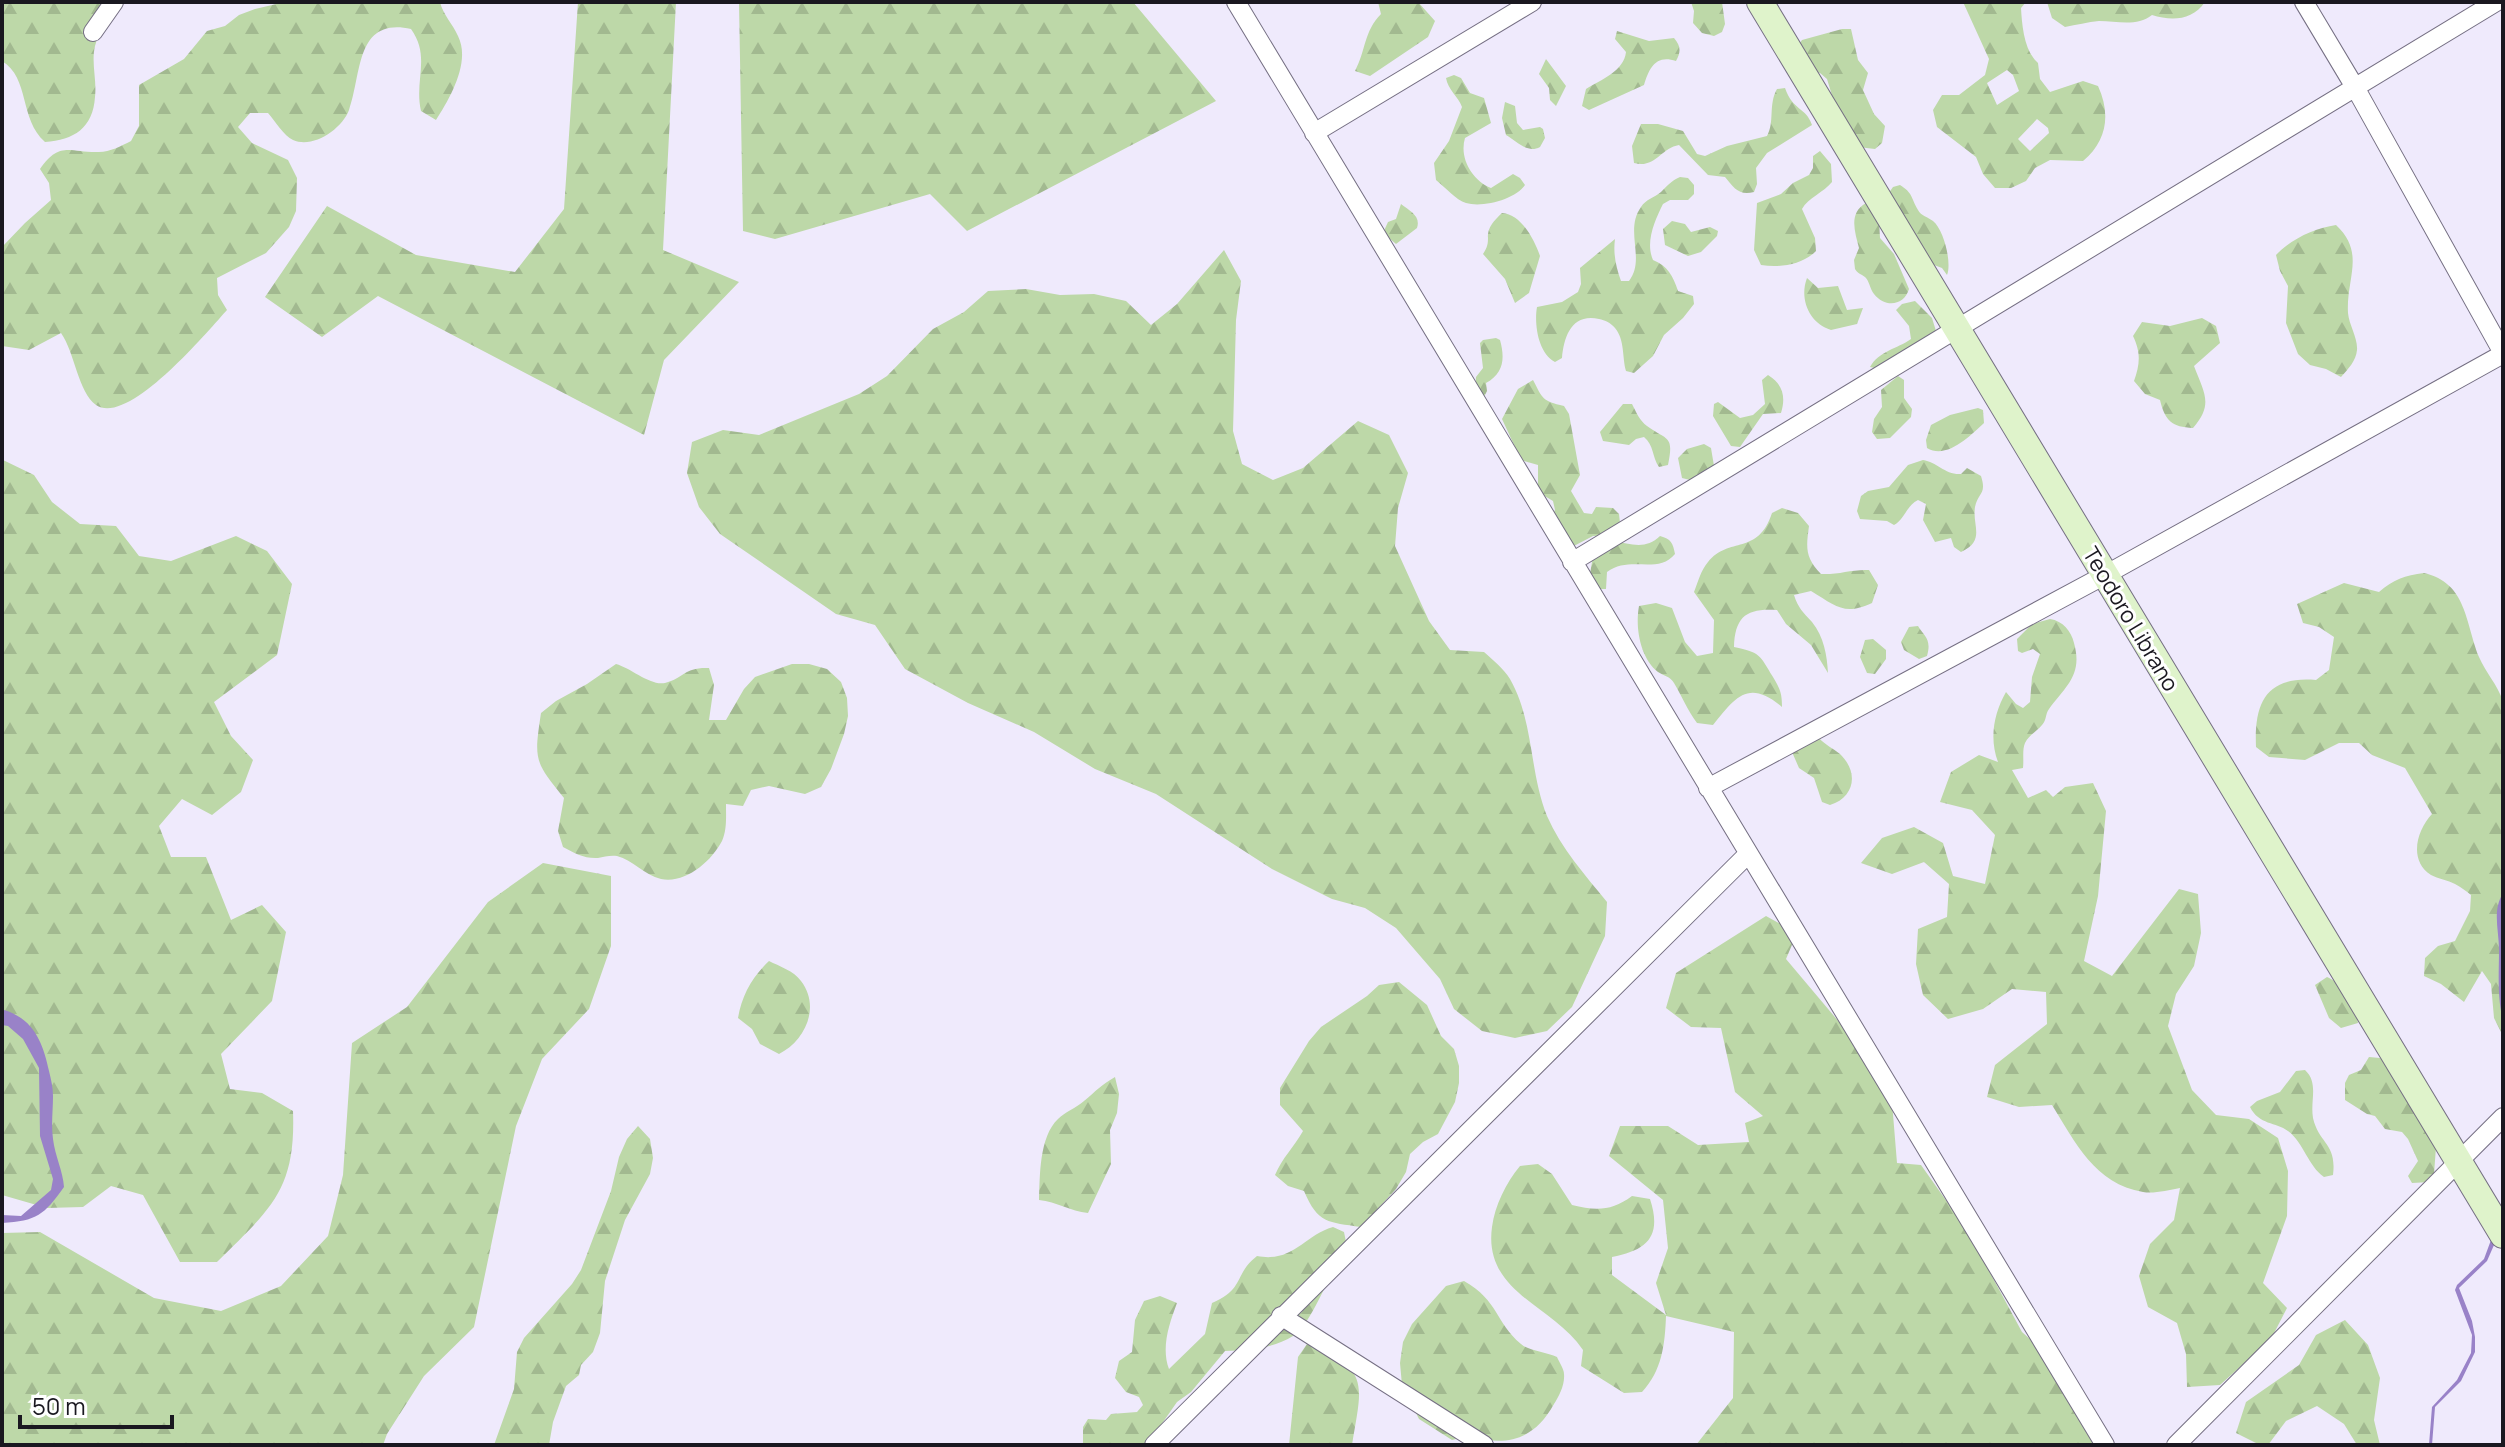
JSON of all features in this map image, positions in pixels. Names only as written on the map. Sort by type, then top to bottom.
[{"type":"main road","name":"Teodoro Librano","points":[[1760,2],[2503,1235]]},
{"type":"street","points":[[93,32],[114,2]]},
{"type":"street","points":[[1236,2],[2105,1445]]},
{"type":"street","points":[[1314,133],[1532,2]]},
{"type":"street","points":[[1708,788],[2105,575],[2503,354],[2356,89],[2304,2]]},
{"type":"street","points":[[1572,562],[2496,2]]},
{"type":"street","points":[[1154,1445],[1748,854]]},
{"type":"street","points":[[2176,1445],[2503,1117]]},
{"type":"street","points":[[1281,1316],[1484,1445]]},
{"type":"green space","points":[[2,2],[119,2],[95,46],[95,97],[90,117],[73,135],[45,142],[31,122],[17,78],[2,61]]},
{"type":"green space","points":[[285,2],[440,2],[458,36],[462,57],[453,91],[436,120],[421,111],[421,59],[417,39],[411,29],[393,28],[380,32],[370,40],[349,110],[340,124],[326,136],[309,142],[293,140],[268,113],[250,113],[238,127],[252,143],[288,160],[297,178],[296,211],[289,227],[266,253],[217,278],[218,295],[227,310],[166,374],[127,403],[110,408],[96,405],[90,399],[61,333],[29,350],[2,346],[2,247],[51,200],[49,183],[40,169],[47,160],[60,151],[103,152],[131,141],[139,126],[139,85],[184,59],[207,31],[225,26],[239,15],[255,9]]},
{"type":"green space","points":[[578,2],[676,2],[663,250],[739,282],[664,360],[644,435],[378,296],[322,337],[265,297],[327,206],[416,255],[515,272],[564,209]]},
{"type":"green space","points":[[739,2],[1133,2],[1216,101],[967,231],[930,194],[775,239],[743,231]]},
{"type":"green space","points":[[1378,2],[1418,2],[1435,21],[1428,37],[1370,76],[1355,71],[1371,27],[1381,14]]},
{"type":"green space","points":[[1691,2],[1722,2],[1725,24],[1722,32],[1714,36],[1702,33],[1693,23]]},
{"type":"green space","points":[[1963,2],[2026,2],[2021,8],[2025,37],[2038,63],[2040,79],[2050,92],[2083,81],[2098,86],[2102,96],[2105,117],[2102,136],[2083,161],[2050,160],[2035,168],[2026,181],[2011,188],[1995,188],[1983,174],[1976,157],[1937,127],[1933,110],[1942,95],[1959,95],[1985,75],[1989,59]],"holes":[[[2007,70],[2013,75],[2019,91],[1997,105],[1987,83]],[[2037,119],[2048,128],[2049,133],[2030,151],[2018,139]]]},
{"type":"green space","points":[[2047,2],[2205,2],[2194,13],[2181,18],[2152,15],[2133,22],[2099,21],[2065,27],[2052,18]]},
{"type":"green space","points":[[1851,29],[1858,60],[1868,73],[1863,90],[1874,114],[1885,126],[1882,143],[1875,149],[1858,147],[1834,102],[1827,79],[1820,73],[1804,70],[1797,47],[1802,40]]},
{"type":"green space","points":[[1617,31],[1649,41],[1674,38],[1679,46],[1679,55],[1676,61],[1663,59],[1654,64],[1644,85],[1589,110],[1582,106],[1586,89],[1611,74],[1624,59],[1626,52],[1615,39]]},
{"type":"green space","points":[[1546,59],[1566,86],[1556,106],[1550,100],[1549,88],[1539,74]]},
{"type":"green space","points":[[1454,75],[1461,78],[1470,93],[1484,98],[1491,123],[1465,138],[1464,153],[1469,168],[1478,180],[1491,188],[1513,174],[1520,178],[1525,185],[1507,198],[1481,204],[1466,203],[1436,180],[1434,163],[1449,141],[1462,107],[1446,78]]},
{"type":"green space","points":[[1785,88],[1812,125],[1767,153],[1756,168],[1754,192],[1741,192],[1725,177],[1708,175],[1679,145],[1653,161],[1634,163],[1632,146],[1641,124],[1658,124],[1683,131],[1697,154],[1705,156],[1727,146],[1767,136],[1774,95],[1777,89]]},
{"type":"green space","points":[[1505,102],[1515,106],[1517,123],[1523,130],[1543,129],[1545,138],[1540,147],[1526,148],[1506,135],[1502,118]]},
{"type":"green space","points":[[1820,151],[1831,164],[1832,182],[1802,209],[1815,238],[1816,251],[1804,260],[1790,264],[1761,265],[1754,250],[1757,203],[1781,194],[1809,175],[1813,168],[1813,156]]},
{"type":"green space","points":[[1680,177],[1688,178],[1694,185],[1694,194],[1688,200],[1670,200],[1663,204],[1652,231],[1650,246],[1653,260],[1669,272],[1678,291],[1693,296],[1694,304],[1664,335],[1653,356],[1634,373],[1626,371],[1622,343],[1615,328],[1599,319],[1582,319],[1576,323],[1567,334],[1562,358],[1555,362],[1549,358],[1538,338],[1537,307],[1562,302],[1578,292],[1580,268],[1615,239],[1619,276],[1621,281],[1629,281],[1636,264],[1636,216],[1645,202]]},
{"type":"green space","points":[[1900,185],[1910,193],[1919,212],[1933,221],[1941,232],[1948,255],[1947,275],[1942,268],[1926,262],[1888,194],[1893,187]]},
{"type":"green space","points":[[1866,203],[1879,220],[1880,238],[1894,254],[1909,289],[1899,302],[1889,303],[1878,299],[1866,278],[1855,269],[1854,260],[1859,248],[1855,217]]},
{"type":"green space","points":[[1401,204],[1414,214],[1418,224],[1396,244],[1383,233],[1388,222],[1396,219]]},
{"type":"green space","points":[[1502,213],[1521,223],[1540,256],[1529,293],[1515,303],[1505,279],[1483,254],[1491,226]]},
{"type":"green space","points":[[1672,221],[1685,224],[1691,232],[1710,227],[1718,231],[1717,236],[1701,252],[1688,256],[1665,245],[1663,229]]},
{"type":"green space","points":[[2336,225],[2345,235],[2352,256],[2348,313],[2357,345],[2353,361],[2341,377],[2310,365],[2298,354],[2286,323],[2288,286],[2276,255],[2304,235]]},
{"type":"green space","points":[[1224,250],[1241,281],[1236,320],[1233,431],[1242,464],[1273,480],[1303,468],[1358,421],[1389,435],[1408,473],[1398,508],[1395,546],[1429,621],[1450,650],[1484,652],[1510,679],[1528,729],[1537,782],[1547,816],[1566,850],[1607,902],[1605,936],[1572,1007],[1547,1031],[1515,1038],[1482,1031],[1454,1009],[1440,979],[1396,928],[1365,908],[1332,899],[1272,869],[1156,794],[1095,769],[1034,732],[968,703],[905,669],[875,625],[836,614],[720,534],[699,507],[687,473],[692,442],[723,430],[759,435],[859,394],[887,376],[933,329],[964,312],[988,291],[1026,289],[1060,295],[1094,294],[1126,301],[1151,325],[1177,304]]},
{"type":"green space","points":[[1807,278],[1818,288],[1838,286],[1847,310],[1863,308],[1857,324],[1831,330],[1817,322],[1805,302]]},
{"type":"green space","points":[[1915,301],[1932,318],[1936,331],[1879,369],[1870,367],[1883,354],[1911,339],[1909,326],[1896,310],[1902,304]]},
{"type":"green space","points":[[2202,318],[2216,326],[2220,343],[2194,366],[2204,391],[2205,405],[2193,428],[2170,422],[2160,400],[2145,394],[2134,381],[2139,358],[2133,336],[2142,322],[2170,326]]},
{"type":"green space","points":[[1496,338],[1502,347],[1502,364],[1496,375],[1486,383],[1487,391],[1483,399],[1475,391],[1476,377],[1483,368],[1480,343]]},
{"type":"green space","points":[[1768,375],[1782,391],[1781,413],[1763,414],[1740,447],[1731,446],[1713,416],[1714,404],[1718,402],[1740,418],[1753,415],[1765,404],[1762,380]]},
{"type":"green space","points":[[1898,376],[1904,380],[1904,398],[1912,409],[1911,417],[1890,438],[1877,439],[1872,432],[1874,419],[1882,407],[1881,390]]},
{"type":"green space","points":[[1533,380],[1544,398],[1564,406],[1569,414],[1580,475],[1571,491],[1584,513],[1592,514],[1596,507],[1613,508],[1619,514],[1620,523],[1612,535],[1593,536],[1570,548],[1550,518],[1555,510],[1553,501],[1538,492],[1538,465],[1521,460],[1502,419],[1518,389]]},
{"type":"green space","points":[[1623,404],[1632,404],[1645,424],[1668,440],[1668,465],[1659,467],[1644,437],[1629,445],[1603,441],[1600,432]]},
{"type":"green space","points":[[1978,408],[1983,410],[1984,423],[1966,439],[1943,451],[1927,448],[1931,425],[1950,415]]},
{"type":"green space","points":[[1704,444],[1711,448],[1714,466],[1690,480],[1682,478],[1678,458],[1687,449]]},
{"type":"green space","points":[[3,460],[34,475],[52,502],[80,524],[116,526],[139,556],[171,561],[236,536],[267,551],[292,584],[277,655],[214,702],[231,736],[253,760],[241,792],[212,815],[182,799],[159,826],[171,857],[206,857],[231,920],[262,905],[286,932],[272,1001],[221,1054],[230,1089],[262,1093],[293,1111],[290,1161],[276,1197],[217,1262],[180,1262],[143,1195],[111,1186],[83,1207],[47,1208],[2,1195]]},
{"type":"green space","points":[[1923,460],[1950,473],[1961,474],[1967,468],[1981,476],[1983,490],[1975,507],[1976,537],[1961,552],[1954,547],[1951,538],[1935,542],[1923,520],[1926,504],[1918,500],[1894,525],[1887,521],[1860,519],[1857,511],[1861,496],[1868,491],[1889,487],[1908,465]]},
{"type":"green space","points":[[1782,508],[1798,513],[1809,526],[1808,552],[1821,574],[1869,570],[1878,585],[1872,603],[1847,609],[1811,591],[1794,595],[1819,634],[1826,653],[1828,673],[1811,645],[1786,624],[1777,610],[1758,611],[1745,616],[1737,628],[1734,647],[1755,653],[1762,659],[1779,688],[1782,707],[1770,698],[1751,693],[1736,700],[1713,725],[1697,723],[1669,677],[1652,666],[1643,651],[1638,623],[1639,606],[1656,603],[1672,608],[1685,642],[1697,656],[1713,653],[1714,620],[1694,592],[1702,572],[1716,554],[1759,535],[1772,513]]},
{"type":"green space","points":[[1660,536],[1669,540],[1673,547],[1675,554],[1668,560],[1616,567],[1607,572],[1606,589],[1597,589],[1590,574],[1593,556],[1613,541],[1644,545]]},
{"type":"green space","points":[[2424,573],[2449,585],[2457,595],[2479,657],[2503,701],[2503,1036],[2494,1018],[2491,984],[2482,971],[2464,1002],[2441,984],[2424,976],[2425,958],[2438,946],[2455,941],[2470,911],[2471,895],[2455,884],[2431,875],[2419,861],[2419,836],[2432,814],[2405,768],[2372,755],[2359,743],[2339,743],[2305,760],[2269,757],[2256,747],[2258,717],[2267,695],[2286,682],[2316,680],[2329,670],[2334,637],[2319,627],[2303,623],[2297,604],[2344,583],[2379,592],[2400,579]]},
{"type":"green space","points":[[2050,619],[2063,624],[2071,634],[2076,654],[2075,672],[2048,711],[2044,723],[2025,743],[2023,768],[2012,770],[2028,798],[2046,790],[2053,797],[2065,787],[2093,783],[2106,811],[2098,896],[2084,961],[2112,976],[2179,889],[2198,894],[2201,933],[2194,966],[2176,994],[2168,1026],[2192,1090],[2216,1115],[2249,1119],[2278,1138],[2288,1171],[2287,1216],[2263,1283],[2287,1308],[2271,1339],[2220,1385],[2187,1387],[2186,1354],[2177,1323],[2148,1307],[2139,1276],[2150,1244],[2174,1220],[2180,1188],[2147,1192],[2126,1187],[2099,1171],[2088,1159],[2052,1105],[2019,1107],[1987,1097],[1995,1065],[2047,1024],[2046,992],[2012,989],[1983,1009],[1948,1019],[1923,995],[1916,964],[1918,929],[1947,917],[1949,884],[1924,862],[1892,874],[1861,863],[1882,838],[1914,827],[1943,843],[1953,876],[1985,884],[1995,835],[1972,810],[1940,802],[1951,772],[1979,755],[1998,762],[1993,735],[1998,708],[2006,692],[2023,708],[2030,702],[2032,677],[2040,654],[2033,649],[2022,653],[2018,651],[2017,639],[2032,624]]},
{"type":"green space","points":[[1918,626],[1929,646],[1927,656],[1919,659],[1904,650],[1901,642],[1909,627]]},
{"type":"green space","points":[[1873,639],[1886,650],[1886,659],[1875,674],[1867,673],[1860,657],[1865,640]]},
{"type":"green space","points":[[616,664],[659,683],[671,681],[694,669],[709,668],[714,685],[709,720],[726,720],[744,689],[755,677],[792,664],[809,664],[827,669],[841,682],[847,698],[848,716],[831,769],[821,787],[805,794],[769,786],[751,790],[743,806],[726,804],[725,832],[717,849],[704,864],[679,878],[655,877],[617,856],[593,858],[571,851],[563,847],[558,831],[564,798],[547,776],[537,751],[541,713]]},
{"type":"green space","points":[[1819,738],[1840,754],[1852,776],[1845,796],[1830,805],[1822,802],[1814,778],[1799,768],[1792,752]]},
{"type":"green space","points":[[543,863],[611,876],[611,946],[589,1009],[542,1059],[516,1126],[474,1327],[424,1376],[383,1445],[2,1445],[2,1233],[40,1232],[154,1298],[221,1311],[281,1286],[328,1236],[343,1175],[352,1043],[407,1007],[488,902]]},
{"type":"green space","points":[[1766,916],[1797,933],[1786,959],[1850,1035],[1892,1102],[1897,1163],[1921,1165],[1967,1230],[2022,1332],[2049,1356],[2106,1445],[1696,1445],[1733,1398],[1734,1332],[1666,1316],[1663,1347],[1654,1375],[1642,1392],[1624,1393],[1581,1366],[1583,1350],[1555,1321],[1509,1283],[1498,1268],[1492,1249],[1492,1227],[1498,1203],[1520,1166],[1538,1164],[1552,1174],[1572,1205],[1604,1208],[1618,1205],[1632,1196],[1650,1199],[1653,1232],[1635,1250],[1612,1257],[1612,1275],[1666,1315],[1656,1283],[1668,1248],[1663,1200],[1609,1156],[1620,1126],[1668,1126],[1698,1145],[1749,1142],[1745,1123],[1763,1116],[1735,1092],[1721,1028],[1691,1027],[1666,1008],[1676,973]]},
{"type":"green space","points":[[769,961],[798,977],[810,1002],[803,1032],[779,1054],[760,1044],[752,1029],[738,1018],[749,987]]},
{"type":"green space","points":[[2327,977],[2347,996],[2358,1023],[2341,1028],[2329,1018],[2315,985]]},
{"type":"green space","points":[[1399,982],[1427,1005],[1441,1036],[1454,1049],[1459,1066],[1455,1102],[1438,1134],[1410,1154],[1406,1172],[1396,1189],[1361,1227],[1325,1220],[1314,1210],[1304,1191],[1288,1186],[1275,1175],[1303,1131],[1280,1105],[1280,1088],[1321,1027],[1379,985]]},
{"type":"green space","points":[[2369,1057],[2380,1058],[2394,1069],[2436,1147],[2434,1174],[2430,1182],[2412,1183],[2408,1176],[2418,1161],[2402,1132],[2385,1129],[2375,1116],[2345,1100],[2345,1083],[2349,1075],[2361,1070]]},
{"type":"green space","points":[[2305,1070],[2313,1086],[2313,1118],[2334,1164],[2333,1175],[2324,1177],[2293,1136],[2258,1117],[2250,1107],[2280,1092],[2296,1071]]},
{"type":"green space","points":[[1115,1077],[1119,1094],[1117,1113],[1110,1130],[1111,1164],[1088,1213],[1039,1200],[1042,1157],[1052,1127]]},
{"type":"green space","points":[[638,1126],[650,1139],[653,1158],[650,1174],[625,1220],[605,1281],[600,1333],[593,1352],[581,1365],[579,1375],[566,1386],[553,1422],[549,1445],[494,1445],[514,1389],[517,1352],[524,1338],[581,1270],[611,1191],[619,1157],[627,1139]]},
{"type":"green space","points":[[1333,1227],[1344,1232],[1346,1242],[1315,1307],[1300,1330],[1269,1346],[1225,1351],[1191,1392],[1177,1402],[1147,1445],[1083,1444],[1083,1427],[1088,1419],[1106,1420],[1111,1414],[1137,1412],[1143,1405],[1139,1397],[1126,1392],[1115,1378],[1119,1361],[1132,1352],[1135,1320],[1144,1301],[1160,1296],[1177,1303],[1166,1344],[1169,1369],[1205,1334],[1212,1303],[1235,1287],[1257,1256],[1280,1256]]},
{"type":"green space","points":[[1464,1281],[1484,1296],[1521,1344],[1557,1357],[1563,1370],[1564,1378],[1556,1401],[1538,1426],[1518,1438],[1495,1441],[1468,1436],[1452,1440],[1419,1419],[1402,1385],[1400,1363],[1403,1342],[1412,1324],[1446,1286]]},
{"type":"green space","points":[[2345,1320],[2368,1345],[2380,1378],[2374,1420],[2380,1445],[2357,1445],[2344,1424],[2317,1406],[2286,1421],[2268,1445],[2260,1445],[2236,1433],[2246,1402],[2299,1365],[2316,1335]]},
{"type":"green space","points":[[1307,1344],[1342,1362],[1357,1381],[1358,1407],[1352,1445],[1289,1445],[1298,1357]]},
{"type":"shaded area","points":[[2503,893],[2503,1021],[2497,921]]},
{"type":"shaded area","points":[[4,1010],[30,1026],[44,1051],[53,1090],[53,1139],[64,1187],[39,1215],[2,1223],[2,1215],[21,1216],[51,1190],[53,1179],[40,1136],[39,1068],[23,1039],[8,1026],[2,1025]]},
{"type":"shaded area","points":[[2491,1240],[2494,1245],[2487,1261],[2459,1288],[2472,1321],[2475,1352],[2461,1381],[2435,1407],[2432,1445],[2429,1445],[2432,1407],[2457,1380],[2471,1353],[2472,1335],[2455,1290],[2484,1259]]}]
